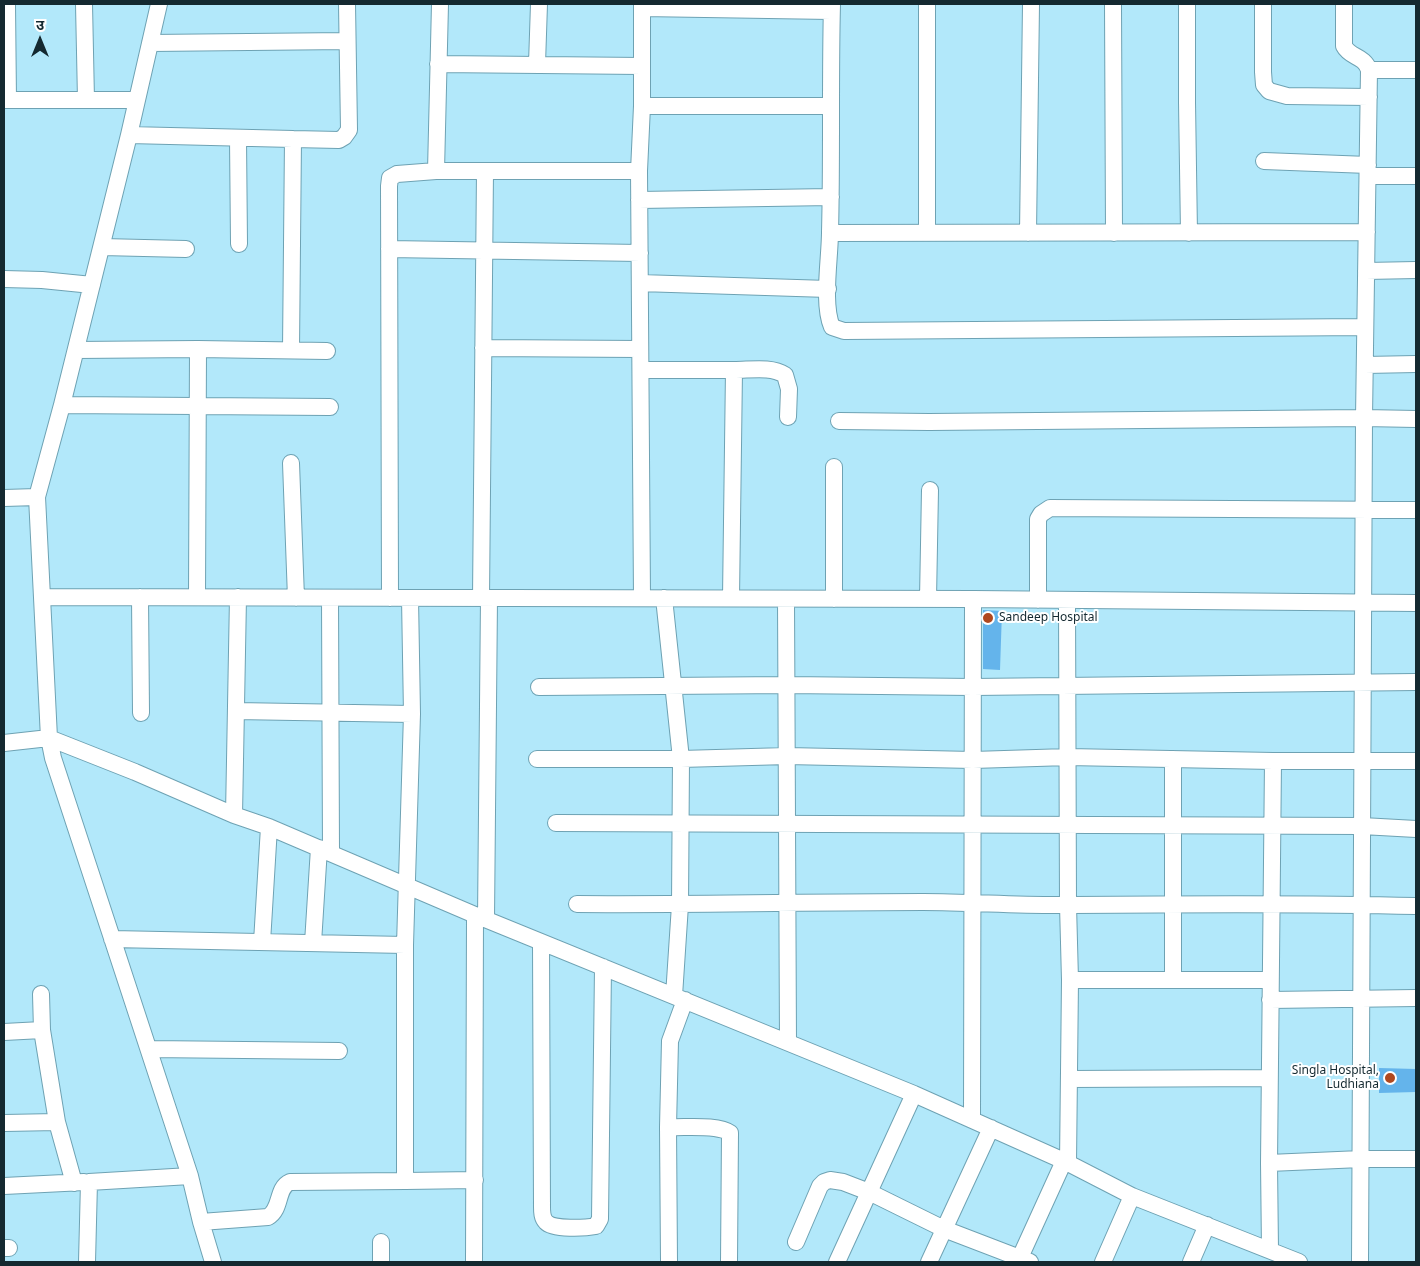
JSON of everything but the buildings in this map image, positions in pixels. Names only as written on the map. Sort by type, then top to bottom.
[{"type":"street","points":[[7,4],[6,100],[137,100]]},
{"type":"street","points":[[84,4],[86,100]]},
{"type":"street","points":[[159,4],[102,247],[38,497],[49,738],[53,758],[190,1176],[213,1262]]},
{"type":"street","points":[[129,135],[339,140],[344,137],[349,130],[347,4]]},
{"type":"street","points":[[436,171],[440,4]]},
{"type":"street","points":[[538,64],[539,4]]},
{"type":"street","points":[[927,4],[927,233]]},
{"type":"street","points":[[1028,233],[1031,4]]},
{"type":"street","points":[[1113,4],[1114,232]]},
{"type":"street","points":[[1188,4],[1189,232]]},
{"type":"street","points":[[1263,4],[1263,72],[1264,85],[1269,91],[1287,96],[1369,97]]},
{"type":"street","points":[[1344,4],[1344,46],[1347,52],[1362,59],[1369,70],[1364,365],[1360,1262]]},
{"type":"street","points":[[642,598],[639,171],[642,106],[642,6],[831,7],[831,198],[828,289],[832,327],[844,331],[1365,327]]},
{"type":"street","points":[[150,43],[347,41]]},
{"type":"street","points":[[438,64],[642,66]]},
{"type":"street","points":[[1369,70],[1416,70]]},
{"type":"street","points":[[642,106],[831,106]]},
{"type":"street","points":[[238,138],[239,244]]},
{"type":"street","points":[[290,350],[293,139]]},
{"type":"street","points":[[1264,161],[1416,176]]},
{"type":"street","points":[[390,598],[390,178],[397,174],[436,171],[639,171]]},
{"type":"street","points":[[474,1262],[485,598],[485,171]]},
{"type":"street","points":[[640,200],[831,198]]},
{"type":"street","points":[[830,233],[1367,232]]},
{"type":"street","points":[[102,247],[186,249]]},
{"type":"street","points":[[389,249],[640,252]]},
{"type":"street","points":[[1366,270],[1416,270]]},
{"type":"street","points":[[4,279],[42,280],[92,285]]},
{"type":"street","points":[[640,283],[828,289]]},
{"type":"street","points":[[484,348],[640,349]]},
{"type":"street","points":[[197,597],[198,349]]},
{"type":"street","points":[[76,350],[327,351]]},
{"type":"street","points":[[1364,365],[1416,364]]},
{"type":"street","points":[[640,370],[778,370],[785,375],[789,389],[788,417]]},
{"type":"street","points":[[731,598],[734,370]]},
{"type":"street","points":[[62,404],[330,407]]},
{"type":"street","points":[[838,421],[1416,419]]},
{"type":"street","points":[[291,463],[296,598]]},
{"type":"street","points":[[834,467],[834,599]]},
{"type":"street","points":[[928,599],[930,490]]},
{"type":"street","points":[[4,498],[38,497]]},
{"type":"street","points":[[1038,600],[1038,520],[1040,514],[1050,508],[1364,508],[1416,510]]},
{"type":"street","points":[[43,597],[973,599],[1416,603]]},
{"type":"street","points":[[140,597],[141,713]]},
{"type":"street","points":[[234,815],[238,597]]},
{"type":"street","points":[[313,943],[325,851],[332,713],[330,598]]},
{"type":"street","points":[[405,1180],[405,945],[412,714],[410,598]]},
{"type":"street","points":[[664,598],[681,759],[680,998],[670,1041],[668,1127],[669,1262]]},
{"type":"street","points":[[786,599],[788,1042]]},
{"type":"street","points":[[972,1119],[973,599]]},
{"type":"street","points":[[796,1242],[820,1186],[824,1182],[835,1180],[869,1192],[944,1229],[1023,1261],[1066,1162],[1070,980],[1067,600]]},
{"type":"street","points":[[539,687],[787,685],[972,687],[1416,682]]},
{"type":"street","points":[[236,711],[412,714]]},
{"type":"street","points":[[4,743],[49,738],[135,772],[480,917],[914,1094],[1066,1162],[1132,1196],[1208,1225],[1284,1258]]},
{"type":"street","points":[[537,759],[681,759],[787,756],[972,760],[1068,758],[1362,762],[1416,760]]},
{"type":"street","points":[[1173,759],[1173,979]]},
{"type":"street","points":[[1273,761],[1269,1163],[1284,1258]]},
{"type":"street","points":[[556,823],[1272,825],[1416,829]]},
{"type":"street","points":[[262,942],[269,827]]},
{"type":"street","points":[[577,904],[680,905],[787,902],[972,902],[1068,905],[1271,903],[1416,906]]},
{"type":"street","points":[[112,939],[405,945]]},
{"type":"street","points":[[541,942],[542,1207],[544,1220],[547,1224],[556,1227],[596,1226],[600,1219],[603,967]]},
{"type":"street","points":[[1070,980],[1270,980]]},
{"type":"street","points":[[41,994],[42,1030],[57,1122],[82,1183],[87,1262]]},
{"type":"street","points":[[1270,1000],[1416,998]]},
{"type":"street","points":[[4,1032],[42,1030]]},
{"type":"street","points":[[149,1050],[339,1051]]},
{"type":"street","points":[[1069,1079],[1269,1078]]},
{"type":"street","points":[[837,1262],[914,1094]]},
{"type":"street","points":[[4,1123],[57,1122]]},
{"type":"street","points":[[668,1127],[716,1128],[730,1133],[729,1262]]},
{"type":"street","points":[[929,1262],[991,1128]]},
{"type":"street","points":[[1269,1163],[1360,1159],[1416,1159]]},
{"type":"street","points":[[4,1186],[190,1176]]},
{"type":"street","points":[[201,1222],[268,1217],[272,1215],[277,1207],[284,1186],[290,1182],[475,1180]]},
{"type":"street","points":[[1103,1262],[1132,1196]]},
{"type":"street","points":[[1191,1262],[1208,1225]]},
{"type":"street","points":[[381,1242],[381,1262]]},
{"type":"place","name":"Sandeep Hospital","points":[[988,618]]},
{"type":"place","name":"Singla Hospital, Ludhiana","points":[[1390,1078]]}]
